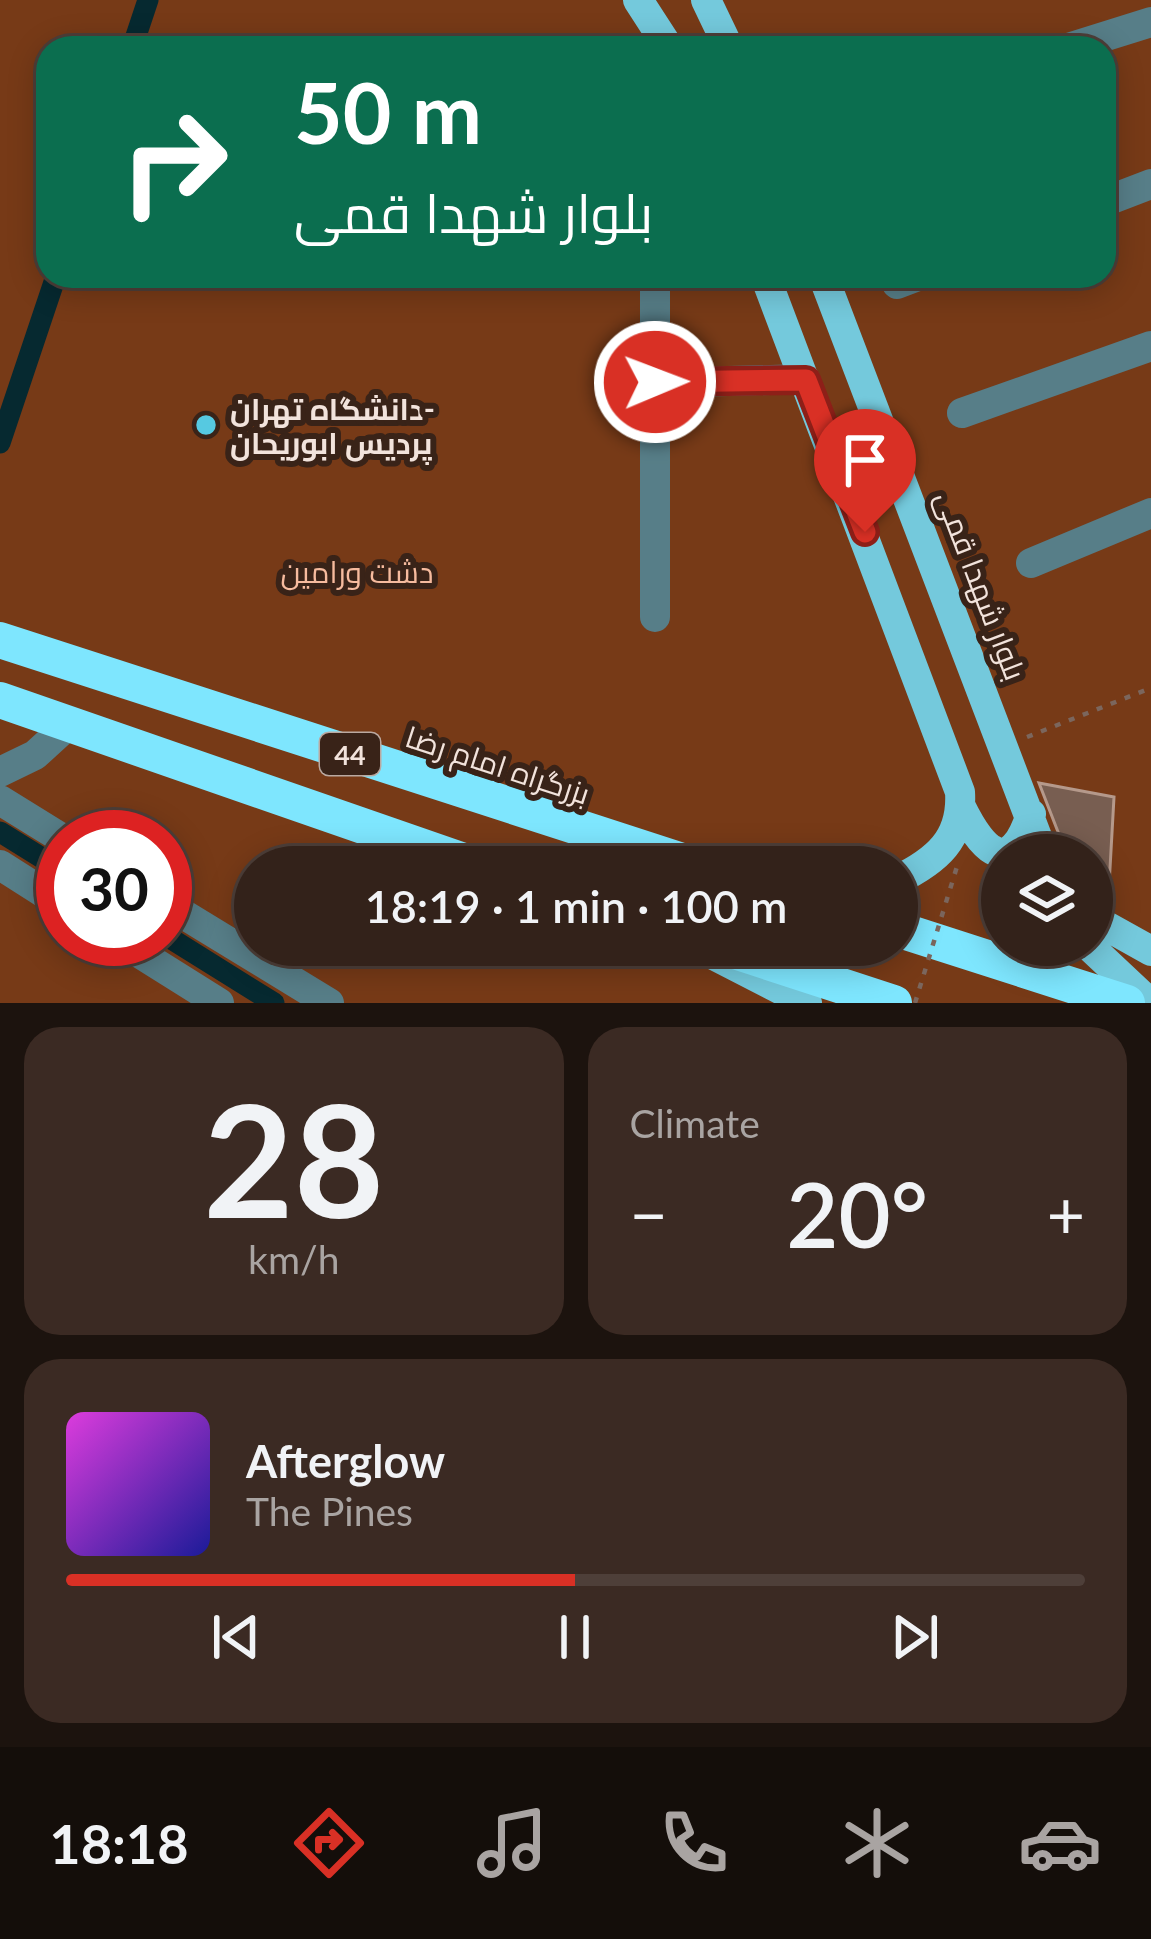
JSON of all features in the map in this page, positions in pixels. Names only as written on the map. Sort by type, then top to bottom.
[{"type":"highway","name":"بزرگراه امام رضا","points":[[0,640],[636,846]]},
{"type":"highway","name":"44","points":[[0,700],[421,846]]},
{"type":"highway","points":[[918,936],[1127,1003]]},
{"type":"highway","points":[[780,966],[894,1003]]},
{"type":"main road","points":[[638,0],[661,36]]},
{"type":"main road","points":[[706,0],[723,36]]},
{"type":"main road","points":[[770,288],[976,838],[1006,853],[1023,839],[1031,814]]},
{"type":"main road","name":"بلوار شهدا قمی","points":[[828,288],[1037,834]]},
{"type":"main road","points":[[918,868],[942,854],[961,807]]},
{"type":"main road","points":[[1113,930],[1151,951]]},
{"type":"main road","points":[[735,966],[807,1003]]},
{"type":"main road","points":[[1110,966],[1150,1003]]},
{"type":"street","points":[[1106,36],[1151,22]]},
{"type":"street","points":[[1116,197],[1151,184]]},
{"type":"street","points":[[655,288],[655,617]]},
{"type":"street","points":[[962,413],[1151,346]]},
{"type":"street","points":[[655,382],[806,380]]},
{"type":"street","points":[[1031,563],[1151,513]]},
{"type":"street","points":[[0,772],[35,755],[70,724]]},
{"type":"street","points":[[0,800],[36,822]]},
{"type":"street","points":[[0,865],[36,887]]},
{"type":"street","points":[[192,919],[329,1003]]},
{"type":"street","points":[[160,966],[219,1003]]},
{"type":"path","points":[[1005,746],[1151,688]]},
{"type":"path","points":[[915,1003],[959,860]]},
{"type":"green space","name":"دشت ورامین","points":[[0,0],[1151,0],[1151,1003],[0,1003]]},
{"type":"building","points":[[1039,783],[1114,797],[1112,834],[1059,834]]},
{"type":"waterway","points":[[136,36],[148,0]]},
{"type":"waterway","points":[[0,443],[52,288]]},
{"type":"waterway","points":[[0,832],[36,854]]},
{"type":"waterway","points":[[192,952],[274,1003]]},
{"type":"place","name":"دانشگاه تهران- پردیس ابوریحان","points":[[206,425]]},
{"type":"route","points":[[655,382],[806,380],[865,532]]}]
